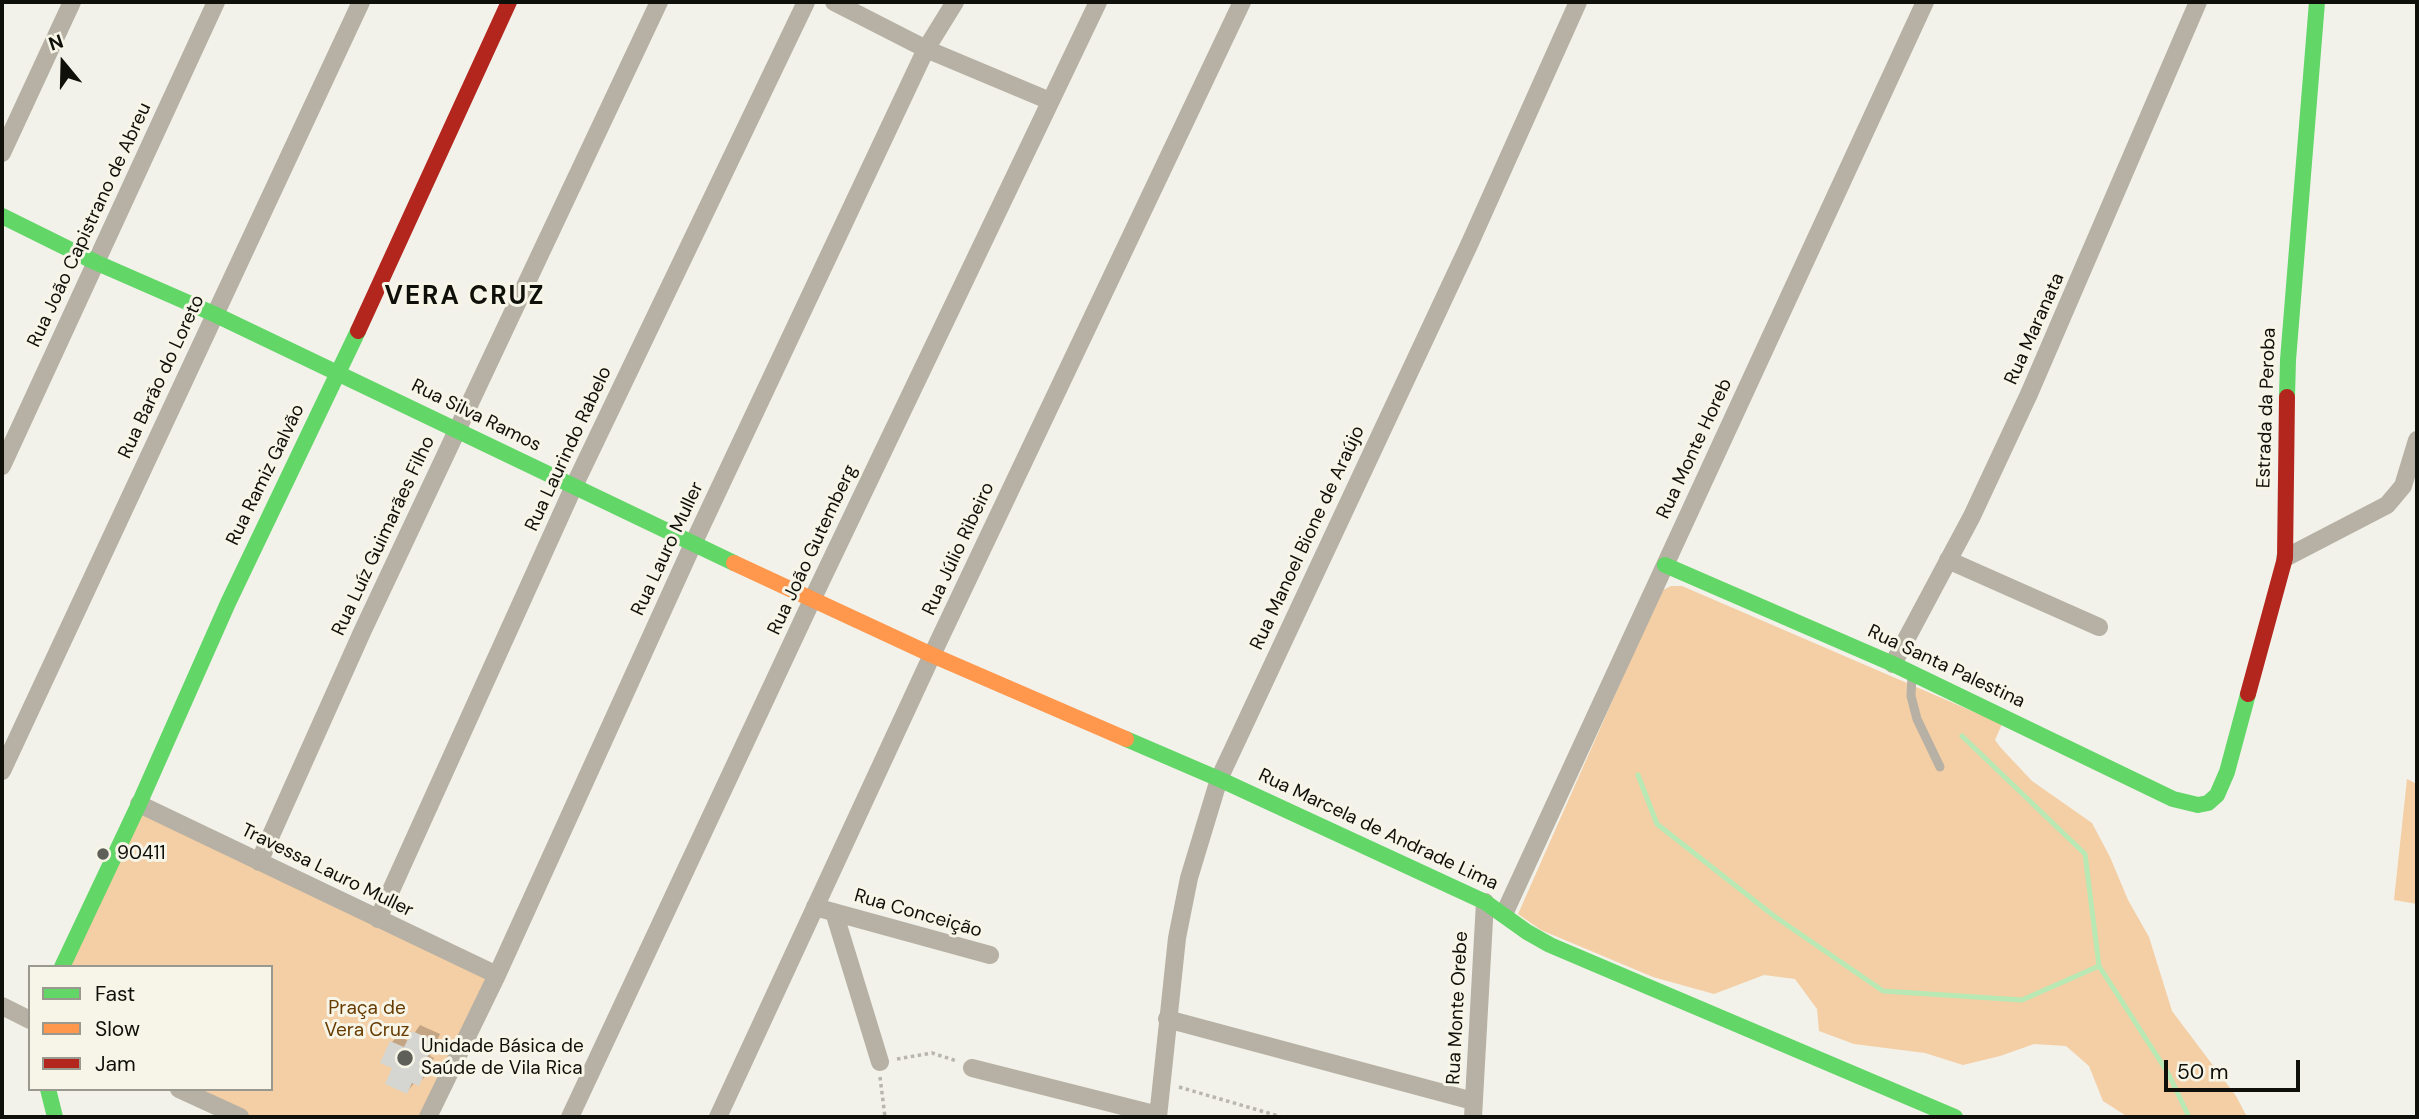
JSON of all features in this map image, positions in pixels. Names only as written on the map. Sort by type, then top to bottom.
[{"type":"street","points":[[2,153],[72,2]]},
{"type":"street","name":"Rua João Capistrano de Abreu","points":[[2,466],[216,2]]},
{"type":"street","name":"Rua Barão do Loreto","points":[[2,771],[361,2]]},
{"type":"street","name":"Rua Ramiz Galvão","points":[[63,965],[139,804],[228,603],[339,373],[509,2]]},
{"type":"street","name":"Rua Luíz Guimarães Filho","points":[[259,862],[457,430],[659,2]]},
{"type":"street","name":"Rua Laurindo Rabelo","points":[[379,919],[574,486],[806,2]]},
{"type":"street","points":[[834,2],[926,49],[1049,101]]},
{"type":"street","name":"Rua Lauro Muller","points":[[428,1117],[497,975],[693,544],[926,49],[955,2]]},
{"type":"street","name":"Rua João Gutemberg","points":[[569,1117],[1098,2]]},
{"type":"street","name":"Rua Manoel Bione de Araújo","points":[[1158,1116],[1177,938],[1189,878],[1219,779],[1469,244],[1578,2]]},
{"type":"street","name":"Rua Monte Horeb","points":[[1504,914],[1925,2]]},
{"type":"street","name":"Rua Maranata","points":[[1893,664],[1972,516],[2029,394],[2198,2]]},
{"type":"street","name":"Estrada da Peroba","points":[[2208,803],[2217,795],[2227,772],[2285,558],[2288,360],[2317,2]]},
{"type":"street","name":"Rua Júlio Ribeiro","points":[[718,1117],[1238,3]]},
{"type":"street","name":"Rua Silva Ramos","points":[[2,216],[932,655]]},
{"type":"street","points":[[2285,558],[2387,505],[2403,486],[2417,440]]},
{"type":"street","points":[[1948,560],[2099,627]]},
{"type":"street","name":"Rua Santa Palestina","points":[[1665,565],[1893,664],[2173,799],[2198,805],[2208,803]]},
{"type":"street","name":"Rua Marcela de Andrade Lima","points":[[932,655],[1219,779],[1485,902],[1550,945],[1955,1117]]},
{"type":"street","name":"Travessa Lauro Muller","points":[[139,804],[497,975]]},
{"type":"street","name":"Rua Monte Orebe","points":[[1473,1109],[1485,902]]},
{"type":"street","name":"Rua Conceição","points":[[816,906],[990,956]]},
{"type":"street","name":"Rua Conceição","points":[[834,912],[880,1062]]},
{"type":"street","points":[[2,1006],[28,1019]]},
{"type":"street","points":[[1167,1019],[1473,1109]]},
{"type":"street","points":[[972,1068],[1158,1116]]},
{"type":"street","points":[[48,1091],[55,1117]]},
{"type":"street","points":[[183,1091],[240,1117]]},
{"type":"lane","points":[[1912,673],[1911,696],[1917,719],[1940,767]]},
{"type":"path","points":[[886,1117],[880,1087],[880,1062],[932,1053],[972,1068]]},
{"type":"path","points":[[1161,1081],[1282,1117]]},
{"type":"green space","points":[[1671,586],[1682,586],[2002,724],[1995,740],[2001,748],[2032,781],[2092,823],[2128,900],[2149,937],[2172,1011],[2236,1096],[2247,1117],[2128,1117],[2103,1101],[2089,1066],[2066,1046],[2034,1044],[1963,1065],[1925,1053],[1854,1044],[1819,1031],[1817,1009],[1795,979],[1764,975],[1714,994],[1653,977],[1541,930],[1518,914],[1661,591]]},
{"type":"green space","points":[[2407,779],[2417,784],[2417,904],[2394,900]]},
{"type":"green space","name":"Praça de Vera Cruz","points":[[139,804],[497,975],[428,1117],[244,1117],[186,1091],[273,1091],[273,965],[63,965]]},
{"type":"building","name":"Unidade Básica de Saúde de Vila Rica","points":[[412,1031],[435,1041],[425,1062],[429,1064],[419,1086],[412,1083],[407,1094],[385,1084],[392,1068],[380,1063],[390,1041],[404,1047]]},
{"type":"waterway","points":[[1962,736],[2085,854],[2099,966],[2168,1073],[2189,1117]]},
{"type":"waterway","points":[[1638,775],[1657,824],[1774,916],[1883,991],[2022,1000],[2099,966]]},
{"type":"traffic: fast","points":[[2287,397],[2317,2]]},
{"type":"traffic: fast","points":[[2,216],[95,262],[214,314],[734,563]]},
{"type":"traffic: fast","points":[[63,965],[139,804],[228,603],[358,331]]},
{"type":"traffic: fast","points":[[1665,565],[1893,664],[2173,799],[2198,805],[2208,803],[2217,795],[2227,772],[2248,694]]},
{"type":"traffic: fast","points":[[1126,739],[1485,902],[1550,945],[1955,1117]]},
{"type":"traffic: fast","points":[[48,1091],[55,1117]]},
{"type":"traffic: slow","points":[[734,563],[932,655],[1126,739]]},
{"type":"traffic: jam","points":[[358,331],[509,2]]},
{"type":"traffic: jam","points":[[2248,694],[2285,558],[2287,397]]},
{"type":"place","name":"90411","points":[[103,854]]},
{"type":"place","name":"Unidade Básica de Saúde de Vila Rica","points":[[405,1058]]},
{"type":"district","name":"VERA CRUZ","points":[[465,297]]}]
